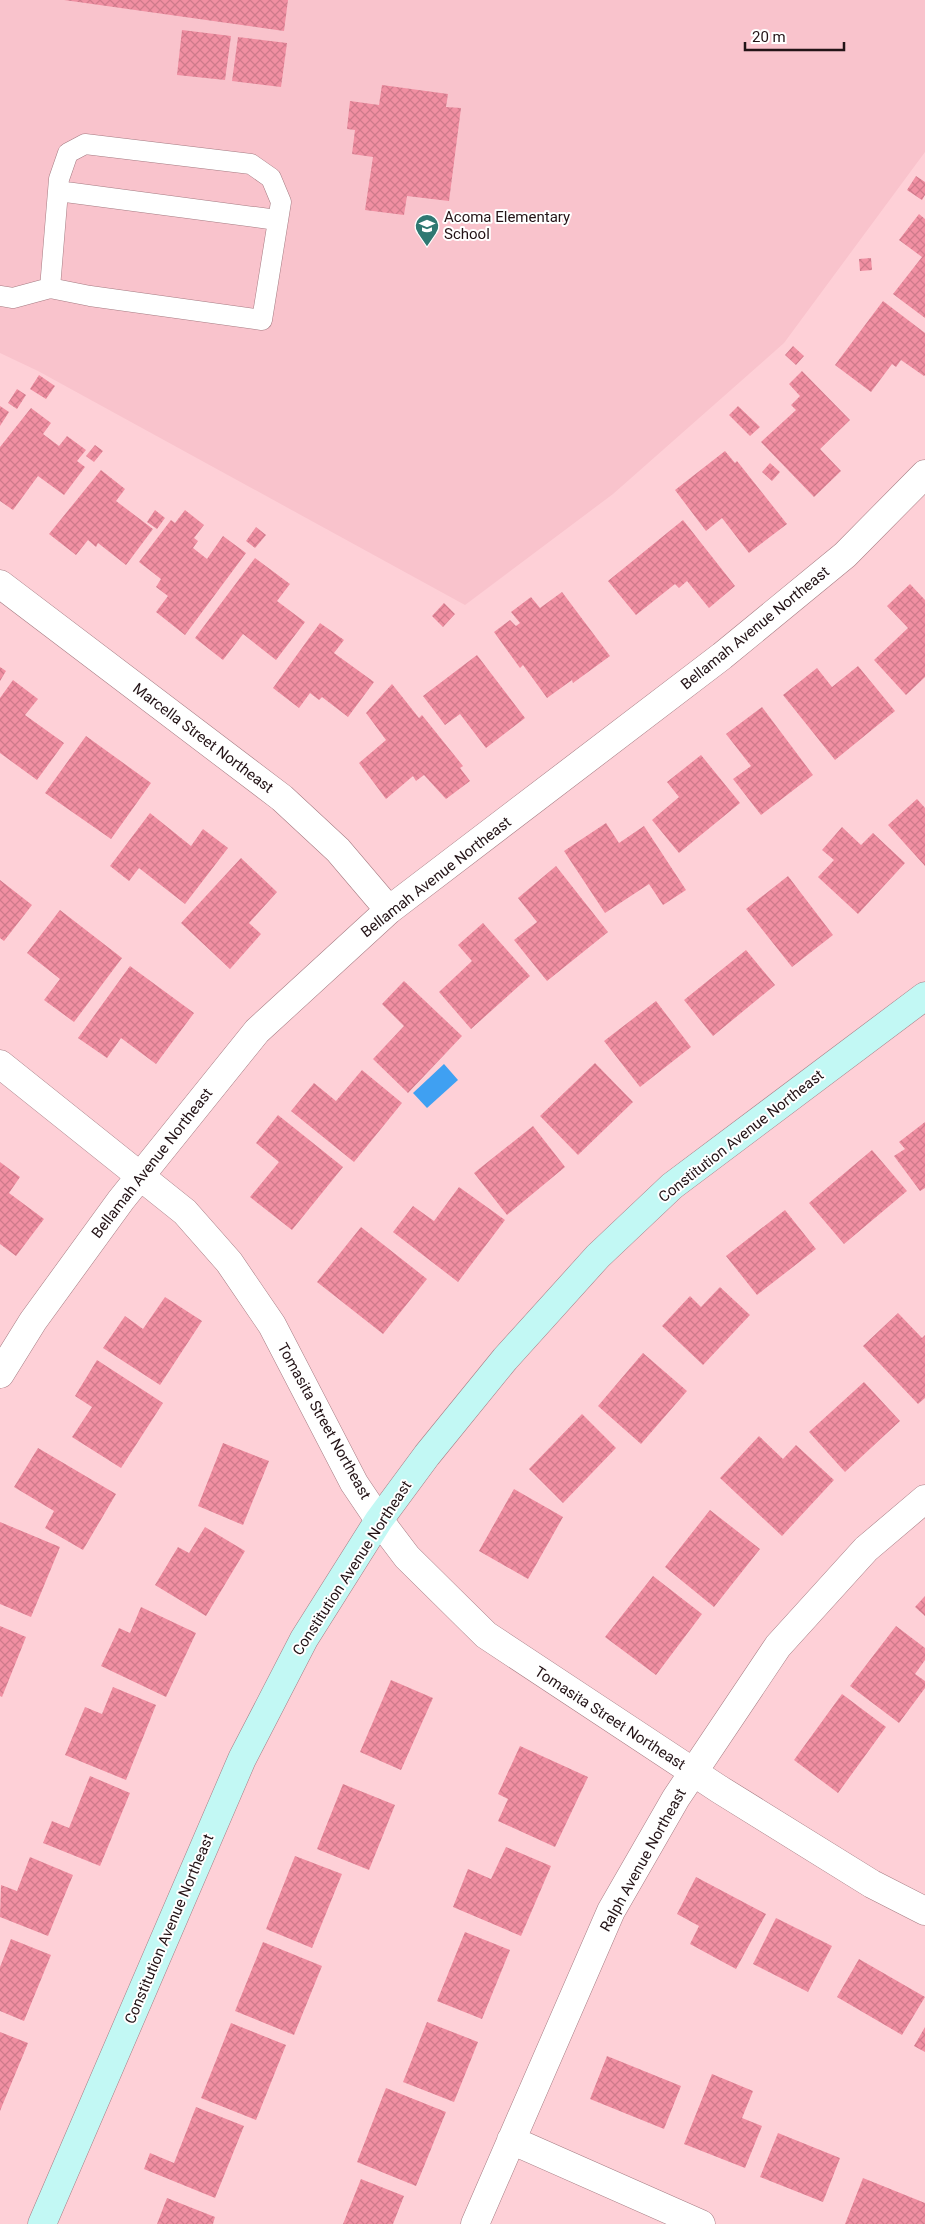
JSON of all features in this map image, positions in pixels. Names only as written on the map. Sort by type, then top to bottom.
[{"type":"street","name":"Bellamah Avenue Northeast","points":[[0,1374],[33,1321],[140,1175],[257,1032],[389,910],[722,656],[845,555],[925,474]]},
{"type":"street","name":"Marcella Street Northeast","points":[[0,584],[282,798],[338,850],[389,910]]},
{"type":"street","name":"Constitution Avenue Northeast","points":[[42,2224],[242,1759],[304,1639],[379,1520],[427,1455],[504,1359],[598,1256],[672,1186],[925,996]]},
{"type":"street","name":"Tomasita Street Northeast","points":[[0,1064],[185,1212],[230,1262],[272,1325],[354,1483],[379,1520],[407,1557],[486,1635],[693,1772],[872,1884],[925,1911]]},
{"type":"street","name":"Ralph Avenue Northeast","points":[[475,2224],[611,1911],[693,1772],[778,1646],[866,1549],[925,1499]]},
{"type":"street","points":[[511,2140],[701,2224]]},
{"type":"lane","points":[[0,296],[13,298],[50,288],[90,296],[262,320],[281,202],[271,178],[251,164],[85,144],[68,154],[59,179],[50,288]]},
{"type":"lane","points":[[58,192],[278,220]]},
{"type":"shaded area","name":"Acoma Elementary School","points":[[0,0],[925,0],[925,152],[784,343],[613,494],[465,605],[38,371],[0,353]]},
{"type":"water","points":[[444,1064],[458,1080],[427,1108],[413,1093]]},
{"type":"building","points":[[64,0],[288,0],[284,31]]},
{"type":"building","points":[[182,30],[231,36],[225,80],[177,75]]},
{"type":"building","points":[[238,37],[287,43],[281,87],[232,81]]},
{"type":"building","points":[[382,85],[448,94],[446,107],[461,108],[449,201],[407,196],[404,215],[365,210],[373,157],[352,154],[355,130],[347,129],[350,101],[379,105]]},
{"type":"building","points":[[916,176],[925,182],[925,195],[922,200],[907,190]]},
{"type":"building","points":[[919,214],[925,219],[925,318],[893,294],[922,257],[899,240]]},
{"type":"building","points":[[871,258],[872,270],[860,271],[859,259]]},
{"type":"building","points":[[883,301],[925,333],[925,375],[901,360],[896,367],[892,364],[871,392],[835,365]]},
{"type":"building","points":[[793,346],[804,356],[796,365],[785,355]]},
{"type":"building","points":[[802,371],[850,420],[820,449],[841,471],[814,497],[761,442],[796,410],[791,405],[800,396],[789,384]]},
{"type":"building","points":[[39,375],[55,386],[46,399],[30,389]]},
{"type":"building","points":[[17,389],[26,395],[17,409],[8,403]]},
{"type":"building","points":[[0,406],[9,412],[0,426]]},
{"type":"building","points":[[738,406],[760,427],[750,436],[729,415]]},
{"type":"building","points":[[31,408],[51,423],[43,434],[59,446],[67,436],[86,450],[77,461],[85,467],[64,495],[38,476],[13,510],[0,501],[0,447]]},
{"type":"building","points":[[95,445],[103,451],[94,462],[86,456]]},
{"type":"building","points":[[725,451],[735,463],[737,461],[787,524],[749,553],[722,518],[706,531],[675,490]]},
{"type":"building","points":[[770,463],[780,472],[772,481],[762,472]]},
{"type":"building","points":[[101,470],[125,489],[116,501],[153,529],[126,565],[98,543],[96,547],[88,540],[76,555],[49,534]]},
{"type":"building","points":[[155,510],[165,518],[157,529],[147,522]]},
{"type":"building","points":[[185,510],[204,525],[194,538],[198,541],[193,548],[207,559],[223,536],[246,553],[185,635],[156,612],[168,596],[156,587],[161,579],[139,562],[171,520],[175,523]]},
{"type":"building","points":[[683,520],[735,586],[709,608],[687,581],[679,588],[675,584],[636,615],[608,581]]},
{"type":"building","points":[[256,527],[266,535],[255,548],[246,541]]},
{"type":"building","points":[[255,558],[290,584],[277,601],[305,622],[276,660],[243,634],[223,660],[195,638]]},
{"type":"building","points":[[910,584],[925,600],[925,677],[906,695],[874,660],[908,628],[887,606]]},
{"type":"building","points":[[562,592],[610,656],[573,683],[572,680],[547,698],[523,665],[520,668],[494,632],[510,620],[516,626],[520,623],[511,612],[531,597],[540,608]]},
{"type":"building","points":[[444,603],[455,614],[443,627],[432,616]]},
{"type":"building","points":[[320,623],[344,640],[334,653],[374,682],[348,717],[322,697],[319,700],[310,693],[299,708],[273,688]]},
{"type":"building","points":[[477,655],[525,718],[486,748],[460,714],[445,725],[423,696]]},
{"type":"building","points":[[858,666],[895,711],[835,760],[783,695],[817,668],[832,687]]},
{"type":"building","points":[[0,667],[6,671],[0,681]]},
{"type":"building","points":[[13,680],[38,699],[25,715],[64,743],[37,780],[0,753],[0,698]]},
{"type":"building","points":[[392,684],[419,718],[422,715],[463,766],[460,768],[470,781],[446,799],[424,775],[416,781],[413,776],[386,799],[359,763],[386,740],[366,713]]},
{"type":"building","points":[[762,707],[813,775],[761,815],[733,779],[751,766],[726,734]]},
{"type":"building","points":[[86,736],[151,783],[111,839],[45,793]]},
{"type":"building","points":[[701,755],[740,803],[679,853],[652,820],[679,797],[667,782]]},
{"type":"building","points":[[917,799],[925,808],[925,866],[888,825]]},
{"type":"building","points":[[150,813],[191,846],[203,829],[228,848],[185,904],[139,868],[129,881],[110,866]]},
{"type":"building","points":[[606,823],[619,843],[644,826],[686,890],[663,905],[649,884],[605,913],[564,851]]},
{"type":"building","points":[[842,827],[861,845],[873,833],[905,863],[858,914],[818,877],[834,860],[822,850]]},
{"type":"building","points":[[241,858],[277,892],[249,923],[261,934],[230,969],[181,923]]},
{"type":"building","points":[[556,866],[608,932],[547,981],[514,940],[537,922],[518,898]]},
{"type":"building","points":[[788,876],[833,935],[792,967],[746,909]]},
{"type":"building","points":[[0,880],[32,905],[4,941],[0,938]]},
{"type":"building","points":[[60,910],[122,958],[74,1022],[44,1000],[60,979],[27,953]]},
{"type":"building","points":[[483,923],[530,976],[471,1029],[439,992],[472,961],[458,945]]},
{"type":"building","points":[[746,950],[775,985],[713,1036],[684,1000]]},
{"type":"building","points":[[130,966],[194,1013],[156,1064],[121,1038],[107,1058],[78,1038]]},
{"type":"building","points":[[404,981],[462,1036],[408,1093],[373,1059],[404,1026],[382,1004]]},
{"type":"building","points":[[656,1001],[691,1047],[640,1087],[604,1041]]},
{"type":"building","points":[[595,1063],[633,1102],[578,1155],[540,1116]]},
{"type":"building","points":[[362,1070],[402,1103],[354,1162],[291,1111],[314,1083],[336,1101]]},
{"type":"building","points":[[278,1115],[343,1167],[292,1230],[250,1197],[279,1162],[256,1143]]},
{"type":"building","points":[[925,1122],[925,1188],[920,1191],[894,1156],[905,1149],[899,1142]]},
{"type":"building","points":[[533,1126],[565,1167],[507,1215],[474,1173]]},
{"type":"building","points":[[872,1150],[907,1191],[844,1244],[809,1203]]},
{"type":"building","points":[[0,1162],[20,1177],[9,1193],[44,1219],[16,1256],[0,1244]]},
{"type":"building","points":[[459,1187],[505,1220],[458,1282],[393,1232],[413,1206],[434,1221]]},
{"type":"building","points":[[785,1210],[816,1249],[757,1295],[726,1256]]},
{"type":"building","points":[[361,1227],[427,1279],[383,1334],[317,1282]]},
{"type":"building","points":[[720,1287],[750,1315],[703,1365],[662,1326],[690,1296],[701,1307]]},
{"type":"building","points":[[165,1297],[202,1321],[160,1385],[103,1348],[125,1316],[143,1329]]},
{"type":"building","points":[[898,1313],[922,1338],[925,1335],[925,1398],[918,1404],[863,1346]]},
{"type":"building","points":[[643,1353],[687,1391],[641,1444],[598,1406]]},
{"type":"building","points":[[97,1360],[163,1403],[121,1468],[72,1437],[92,1407],[75,1396]]},
{"type":"building","points":[[864,1382],[900,1421],[845,1472],[809,1432]]},
{"type":"building","points":[[582,1414],[616,1448],[563,1503],[529,1469]]},
{"type":"building","points":[[759,1436],[783,1459],[796,1445],[834,1480],[782,1536],[720,1478]]},
{"type":"building","points":[[223,1443],[269,1461],[243,1525],[198,1506]]},
{"type":"building","points":[[38,1448],[116,1494],[83,1550],[45,1528],[54,1511],[14,1487]]},
{"type":"building","points":[[514,1489],[563,1517],[528,1579],[479,1551]]},
{"type":"building","points":[[710,1510],[760,1549],[714,1607],[665,1567]]},
{"type":"building","points":[[0,1522],[60,1547],[31,1617],[0,1604]]},
{"type":"building","points":[[205,1527],[245,1551],[206,1616],[155,1585],[178,1547],[189,1553]]},
{"type":"building","points":[[653,1576],[702,1614],[656,1675],[605,1637]]},
{"type":"building","points":[[925,1596],[925,1616],[915,1607]]},
{"type":"building","points":[[141,1607],[196,1633],[166,1697],[101,1666],[119,1628],[130,1633]]},
{"type":"building","points":[[0,1626],[26,1637],[2,1697],[0,1696]]},
{"type":"building","points":[[896,1626],[925,1648],[925,1660],[915,1674],[925,1681],[925,1688],[899,1723],[850,1686]]},
{"type":"building","points":[[391,1680],[433,1698],[401,1770],[360,1752]]},
{"type":"building","points":[[113,1687],[156,1705],[126,1780],[65,1755],[85,1707],[102,1714]]},
{"type":"building","points":[[842,1694],[886,1727],[838,1793],[794,1760]]},
{"type":"building","points":[[520,1746],[588,1777],[555,1847],[498,1821],[508,1799],[498,1794]]},
{"type":"building","points":[[90,1776],[130,1793],[100,1866],[43,1843],[52,1821],[69,1828]]},
{"type":"building","points":[[343,1784],[395,1805],[369,1870],[317,1849]]},
{"type":"building","points":[[506,1847],[551,1866],[521,1936],[453,1907],[468,1869],[491,1879]]},
{"type":"building","points":[[295,1856],[342,1874],[312,1948],[266,1929]]},
{"type":"building","points":[[30,1857],[73,1875],[48,1936],[0,1917],[1,1885],[17,1891]]},
{"type":"building","points":[[696,1877],[766,1914],[736,1969],[690,1944],[699,1926],[677,1914]]},
{"type":"building","points":[[776,1918],[832,1946],[808,1992],[753,1964]]},
{"type":"building","points":[[465,1932],[510,1950],[482,2019],[437,2001]]},
{"type":"building","points":[[11,1939],[51,1955],[24,2021],[0,2011],[0,1967]]},
{"type":"building","points":[[263,1942],[322,1966],[294,2035],[235,2011]]},
{"type":"building","points":[[859,1959],[925,1997],[902,2035],[837,1997]]},
{"type":"building","points":[[427,2022],[478,2042],[454,2102],[403,2082]]},
{"type":"building","points":[[231,2023],[286,2045],[256,2120],[201,2098]]},
{"type":"building","points":[[925,2027],[925,2052],[914,2046]]},
{"type":"building","points":[[0,2032],[28,2043],[0,2111]]},
{"type":"building","points":[[607,2056],[681,2086],[664,2129],[590,2099]]},
{"type":"building","points":[[712,2074],[753,2091],[742,2118],[762,2126],[745,2168],[684,2144]]},
{"type":"building","points":[[386,2088],[446,2112],[416,2186],[357,2162]]},
{"type":"building","points":[[196,2107],[244,2126],[215,2198],[144,2169],[150,2153],[174,2163]]},
{"type":"building","points":[[778,2133],[840,2158],[823,2202],[760,2177]]},
{"type":"building","points":[[863,2178],[925,2203],[925,2224],[845,2224]]},
{"type":"building","points":[[361,2179],[404,2196],[393,2224],[343,2224]]},
{"type":"building","points":[[167,2198],[215,2217],[213,2224],[157,2224]]},
{"type":"place","name":"Acoma Elementary School","points":[[427,247]]}]
